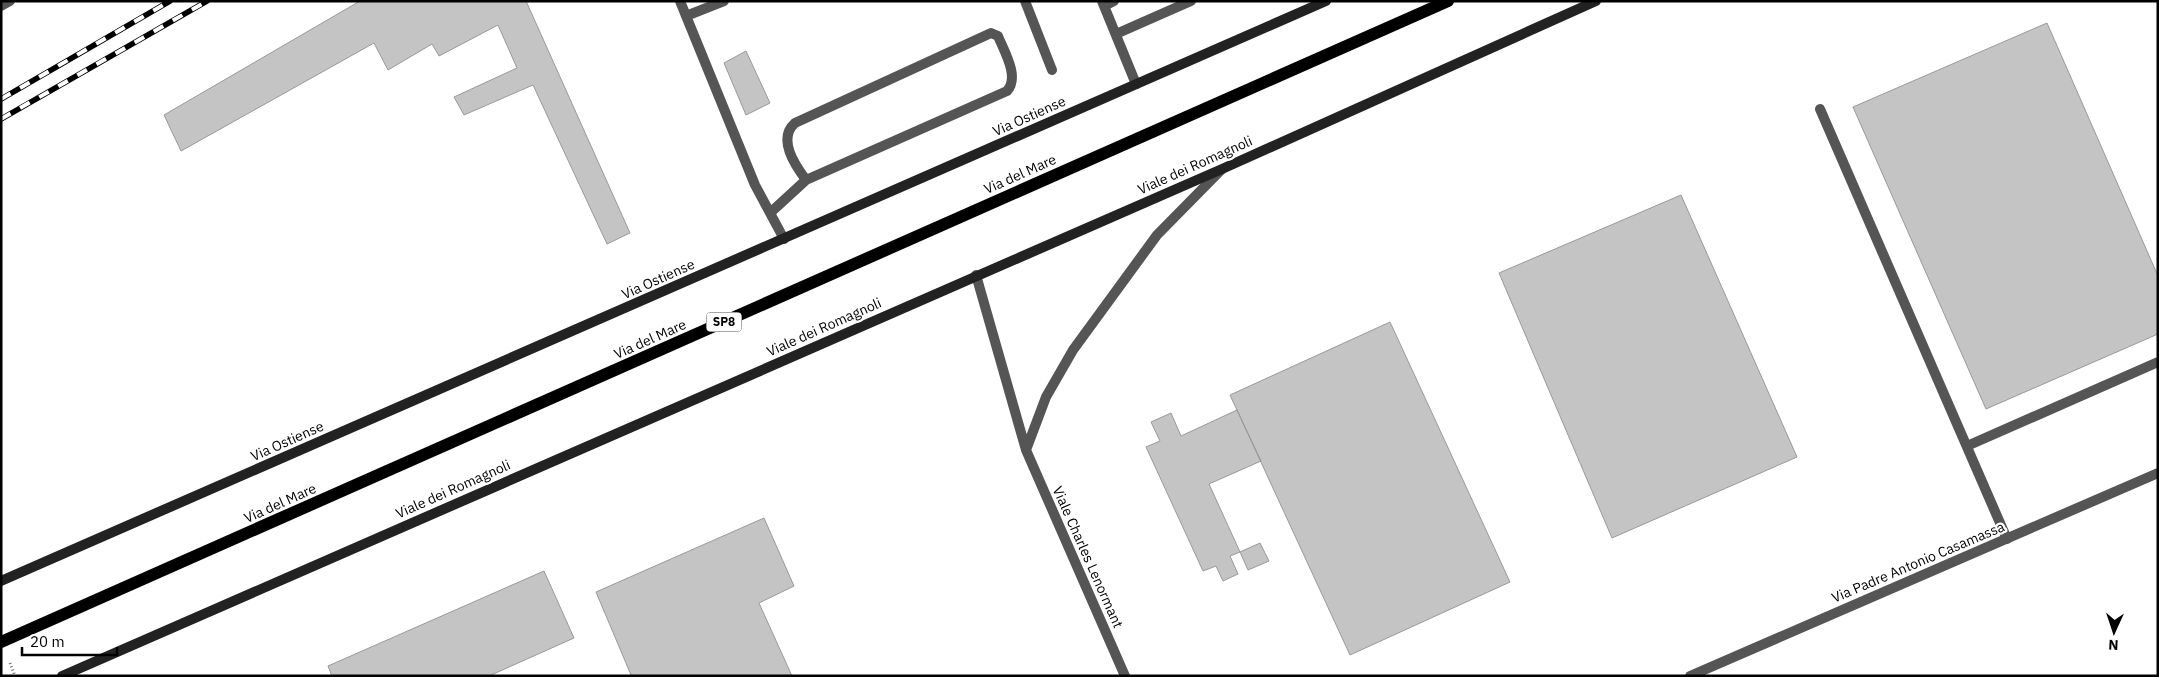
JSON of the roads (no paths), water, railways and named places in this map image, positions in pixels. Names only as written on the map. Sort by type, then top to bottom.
[{"type":"main road","name":"Via Ostiense","points":[[1,581],[1326,1]]},
{"type":"main road","name":"Via del Mare","points":[[1,642],[1448,1]]},
{"type":"main road","name":"Viale dei Romagnoli","points":[[62,676],[1222,169],[1596,1]]},
{"type":"street","points":[[1,6],[10,1]]},
{"type":"street","points":[[680,1],[755,185],[784,238]]},
{"type":"street","points":[[686,16],[724,1]]},
{"type":"street","points":[[1025,1],[1052,70]]},
{"type":"street","points":[[1114,1],[1103,4],[1136,84]]},
{"type":"street","points":[[1116,34],[1191,1]]},
{"type":"street","points":[[770,213],[806,180],[1007,90],[1012,86],[1013,77],[998,36],[991,34],[795,123],[790,128],[787,136],[792,159],[806,180]]},
{"type":"street","points":[[1820,109],[2007,539]]},
{"type":"street","points":[[1026,450],[1046,397],[1073,350],[1157,235],[1222,169]]},
{"type":"street","name":"Viale Charles Lenormant","points":[[976,275],[1026,450],[1125,676]]},
{"type":"street","points":[[1967,446],[2158,362]]},
{"type":"street","name":"Via Padre Antonio Casamassa","points":[[1690,676],[2158,474]]},
{"type":"railway","points":[[1,99],[170,1]]},
{"type":"railway","points":[[1,119],[207,1]]}]
